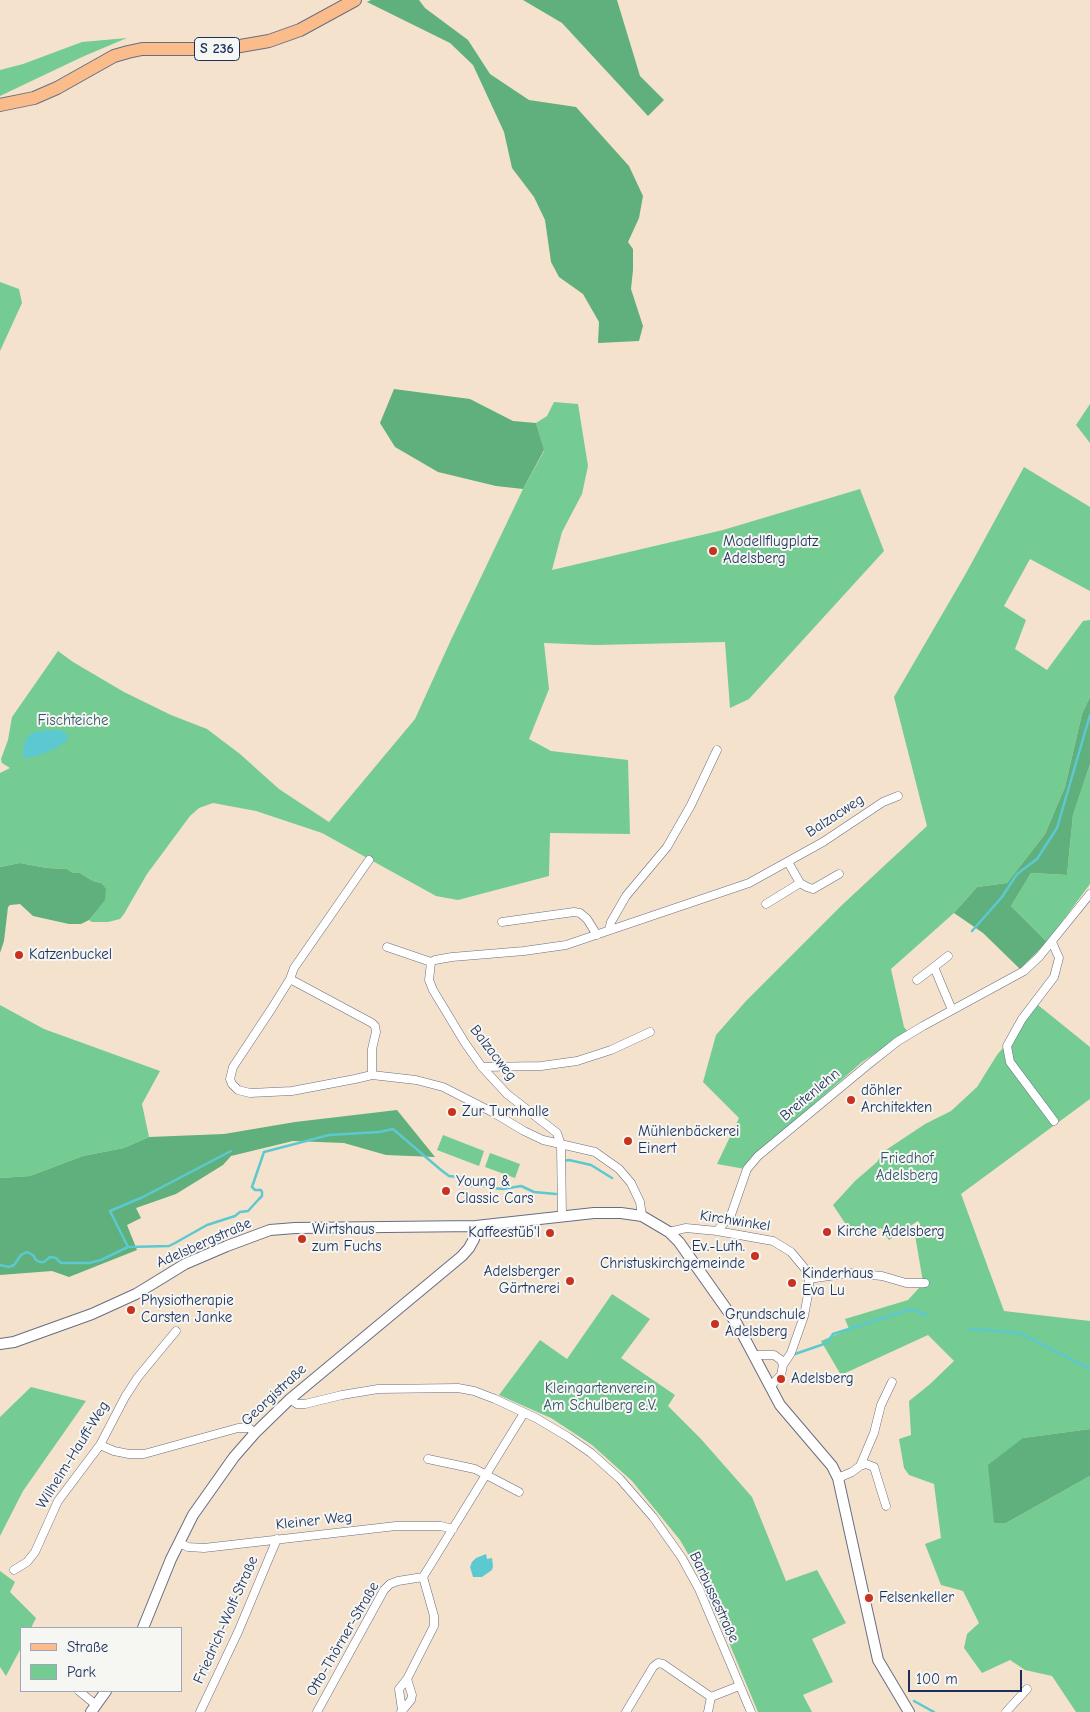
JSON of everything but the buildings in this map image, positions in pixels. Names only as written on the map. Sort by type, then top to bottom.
[{"type":"main road","name":"S 236","points":[[0,105],[27,100],[57,88],[114,56],[142,49],[224,49],[268,41],[300,30],[355,0]]},
{"type":"street","points":[[609,930],[611,922],[626,896],[667,847],[691,805],[717,750]]},
{"type":"street","name":"Balzacweg","points":[[387,948],[431,962],[452,957],[547,949],[566,945],[749,883],[788,862],[883,802],[898,796]]},
{"type":"street","points":[[369,860],[313,939],[294,968],[290,979],[233,1067],[230,1076],[232,1084],[238,1090],[250,1093],[275,1092],[372,1075],[416,1080],[443,1087],[494,1113],[524,1132],[543,1140],[595,1152],[619,1169],[634,1188],[640,1202],[642,1216]]},
{"type":"street","points":[[788,862],[800,882],[807,888],[814,889],[839,874]]},
{"type":"street","points":[[766,904],[800,882]]},
{"type":"street","name":"Breitenlehn","points":[[717,1231],[731,1215],[748,1169],[758,1156],[882,1053],[912,1032],[1024,971],[1052,942],[1090,894]]},
{"type":"street","points":[[502,922],[574,912],[583,915],[597,935]]},
{"type":"street","points":[[1052,942],[1059,958],[1054,977],[1022,1019],[1007,1046],[1010,1062],[1054,1121]]},
{"type":"street","points":[[918,980],[948,956]]},
{"type":"street","name":"Balzacweg","points":[[431,962],[429,980],[433,990],[465,1043],[495,1082],[513,1099],[554,1130],[561,1145]]},
{"type":"street","points":[[934,967],[952,1010]]},
{"type":"street","points":[[290,979],[372,1022],[376,1032],[372,1049],[372,1075]]},
{"type":"street","points":[[482,1066],[542,1066],[569,1063],[612,1050],[650,1032]]},
{"type":"street","points":[[561,1145],[562,1216]]},
{"type":"street","name":"Adelsbergstraße","points":[[0,1344],[14,1342],[92,1314],[136,1294],[185,1264],[270,1230],[295,1228],[476,1226],[562,1216],[621,1213],[642,1216],[670,1232],[679,1242],[737,1324],[780,1405],[832,1466],[838,1478],[878,1660],[909,1712]]},
{"type":"street","name":"Georgistraße","points":[[143,1627],[193,1515],[234,1456],[290,1399],[462,1256],[474,1239],[476,1226]]},
{"type":"street","name":"Kirchwinkel","points":[[670,1232],[686,1228],[717,1231],[767,1239],[779,1243],[799,1261],[806,1270],[809,1279]]},
{"type":"street","points":[[770,1387],[781,1376],[783,1365],[791,1353],[804,1316],[809,1279],[849,1274],[882,1276],[906,1283],[925,1283]]},
{"type":"street","name":"Wilhelm-Hauff-Weg","points":[[14,1570],[27,1562],[34,1552],[58,1501],[100,1445],[129,1390],[156,1354],[176,1332]]},
{"type":"street","points":[[753,1355],[774,1355],[781,1360],[783,1365]]},
{"type":"street","points":[[860,1466],[874,1433],[881,1405],[892,1382]]},
{"type":"street","name":"Barbussestraße","points":[[290,1399],[297,1404],[305,1404],[342,1395],[378,1390],[458,1388],[488,1396],[568,1437],[620,1479],[653,1517],[682,1558],[699,1589],[751,1712]]},
{"type":"street","points":[[401,1711],[399,1688],[407,1679],[434,1626],[434,1616],[423,1577],[524,1413]]},
{"type":"street","points":[[100,1445],[114,1451],[144,1454],[238,1428],[249,1428],[255,1433]]},
{"type":"street","points":[[428,1459],[475,1469],[519,1492]]},
{"type":"street","points":[[838,1478],[860,1466],[869,1464],[874,1467],[886,1506]]},
{"type":"street","name":"Kleiner Weg","points":[[179,1543],[188,1547],[204,1548],[396,1526],[441,1526],[453,1529]]},
{"type":"street","name":"Friedrich-Wolf-Straße","points":[[200,1712],[238,1632],[277,1539]]},
{"type":"street","name":"Otto-Thörner-Straße","points":[[316,1712],[384,1590],[390,1584],[398,1581],[423,1577]]},
{"type":"street","points":[[626,1712],[658,1663],[663,1664],[712,1697]]},
{"type":"street","points":[[401,1711],[411,1700],[412,1695],[407,1679]]},
{"type":"street","points":[[712,1697],[739,1686]]},
{"type":"street","points":[[1006,1712],[1027,1690]]},
{"type":"street","points":[[81,1692],[93,1709],[105,1692]]},
{"type":"street","points":[[708,1712],[712,1697]]},
{"type":"green space","points":[[371,0],[419,0],[425,8],[468,40],[490,74],[529,100],[576,107],[629,166],[643,196],[639,218],[628,242],[633,249],[631,289],[643,326],[639,341],[598,343],[599,322],[583,294],[559,277],[551,262],[545,220],[534,197],[512,168],[504,132],[473,65],[450,43],[367,2]]},
{"type":"green space","points":[[523,0],[617,0],[640,76],[664,100],[648,116],[562,23]]},
{"type":"green space","points":[[127,38],[0,96],[0,70],[23,64],[82,42]]},
{"type":"green space","points":[[0,282],[19,289],[22,303],[0,351]]},
{"type":"green space","points":[[394,389],[470,399],[513,421],[536,423],[544,450],[523,489],[496,486],[438,472],[395,447],[380,423]]},
{"type":"green space","name":"Fischteiche","points":[[554,402],[578,404],[588,466],[582,494],[562,532],[552,570],[723,530],[860,489],[884,551],[749,699],[730,708],[725,642],[596,645],[544,643],[549,689],[529,739],[551,751],[628,760],[630,834],[550,833],[549,876],[458,900],[436,896],[322,833],[256,811],[213,803],[199,808],[190,816],[147,874],[124,914],[120,919],[108,922],[92,922],[89,920],[95,912],[101,883],[67,869],[47,868],[20,863],[0,867],[0,773],[10,768],[2,763],[1,759],[8,740],[12,717],[58,651],[124,692],[171,715],[207,729],[240,754],[279,789],[329,822],[415,719],[523,489],[544,451],[536,423],[547,416]]},
{"type":"green space","points":[[1090,404],[1090,443],[1076,425]]},
{"type":"green space","points":[[1024,467],[1090,507],[1090,591],[1030,559],[1004,606],[1026,620],[1015,649],[1047,670],[1083,621],[1090,620],[1090,697],[1082,714],[1065,787],[1045,834],[1007,883],[977,887],[954,913],[891,969],[904,1027],[908,1032],[862,1062],[757,1154],[745,1169],[717,1164],[739,1118],[703,1082],[716,1035],[746,1001],[842,905],[927,826],[894,697],[965,575]]},
{"type":"green space","points":[[1090,697],[1090,764],[1073,815],[1067,875],[1031,873],[1011,906],[1047,942],[1020,969],[983,933],[954,913],[977,887],[1007,883],[1045,834],[1065,787],[1082,714]]},
{"type":"green space","points":[[1090,764],[1090,884],[1047,942],[1011,906],[1031,873],[1067,875],[1073,815]]},
{"type":"green space","points":[[20,863],[47,868],[67,869],[73,873],[80,873],[93,881],[101,883],[106,889],[105,900],[89,920],[81,924],[69,924],[33,916],[20,904],[10,905],[8,907],[4,941],[0,953],[0,867]]},
{"type":"green space","points":[[0,1005],[44,1029],[160,1071],[142,1104],[149,1137],[124,1148],[83,1156],[30,1176],[0,1178]]},
{"type":"green space","name":"Friedhof Adelsberg","points":[[1038,1005],[1090,1047],[1090,1099],[961,1194],[1004,1311],[1090,1321],[1090,1429],[1023,1438],[1006,1523],[1090,1476],[1090,1712],[1076,1712],[1052,1676],[1025,1670],[1010,1660],[982,1673],[964,1648],[967,1634],[979,1623],[963,1591],[941,1585],[925,1544],[941,1538],[934,1484],[909,1475],[904,1468],[899,1439],[911,1435],[909,1401],[954,1361],[928,1335],[841,1375],[821,1341],[849,1329],[845,1319],[908,1300],[919,1288],[924,1288],[915,1235],[920,1224],[918,1221],[889,1240],[881,1228],[853,1235],[833,1205],[855,1181],[877,1162],[883,1152],[925,1124],[951,1111],[977,1087],[997,1055]]},
{"type":"green space","points":[[397,1110],[435,1157],[386,1155],[344,1143],[293,1141],[231,1156],[223,1165],[176,1194],[136,1208],[141,1218],[127,1225],[137,1250],[69,1277],[52,1271],[0,1275],[0,1178],[30,1176],[83,1156],[124,1148],[149,1137],[224,1134],[295,1122]]},
{"type":"green space","points":[[443,1135],[484,1151],[479,1166],[437,1150]]},
{"type":"green space","points":[[490,1153],[520,1164],[515,1178],[485,1167]]},
{"type":"green space","name":"Kleingartenverein Am Schulberg e.V.","points":[[612,1294],[650,1319],[621,1358],[675,1395],[668,1406],[701,1439],[752,1497],[786,1581],[817,1570],[846,1623],[812,1639],[833,1682],[803,1695],[812,1712],[758,1712],[702,1578],[680,1540],[632,1481],[592,1445],[551,1418],[499,1395],[540,1340],[567,1359]]},
{"type":"green space","points":[[31,1387],[86,1401],[23,1491],[0,1536],[0,1417]]},
{"type":"green space","points":[[1090,1429],[1090,1476],[1006,1523],[994,1523],[988,1465],[1023,1438]]},
{"type":"green space","points":[[0,1571],[15,1582],[10,1592],[36,1618],[32,1627],[20,1627],[20,1650],[6,1676],[0,1667]]},
{"type":"water","points":[[58,730],[66,733],[68,736],[67,740],[57,748],[37,756],[24,758],[24,743],[31,733]]},
{"type":"water","points":[[486,1554],[487,1559],[492,1558],[492,1570],[482,1577],[473,1577],[470,1567],[472,1562]]},
{"type":"waterway","points":[[972,931],[1002,897],[1017,874],[1037,859],[1057,828],[1090,715]]},
{"type":"waterway","points":[[0,1265],[9,1267],[14,1265],[21,1255],[27,1252],[40,1262],[44,1262],[50,1257],[56,1258],[61,1263],[89,1263],[101,1260],[128,1247],[169,1246],[207,1225],[235,1216],[240,1212],[248,1211],[262,1196],[261,1190],[255,1190],[252,1187],[264,1152],[329,1135],[379,1132],[393,1129],[441,1170],[449,1176],[464,1179],[468,1186],[503,1189],[521,1186],[534,1192],[556,1194]]},
{"type":"waterway","points":[[128,1247],[110,1211],[143,1197],[231,1151]]},
{"type":"waterway","points":[[563,1161],[569,1160],[591,1165],[612,1178]]},
{"type":"waterway","points":[[795,1354],[827,1343],[833,1334],[911,1309],[926,1315]]},
{"type":"waterway","points":[[970,1329],[1020,1333],[1090,1369]]},
{"type":"waterway","points":[[914,1701],[934,1712]]},
{"type":"place","name":"Modellflugplatz Adelsberg","points":[[713,551]]},
{"type":"place","name":"Katzenbuckel","points":[[19,955]]},
{"type":"place","name":"döhler Architekten","points":[[851,1100]]},
{"type":"place","name":"Zur Turnhalle","points":[[452,1112]]},
{"type":"place","name":"Mühlenbäckerei Einert","points":[[628,1141]]},
{"type":"place","name":"Young & Classic Cars","points":[[446,1191]]},
{"type":"place","name":"Kirche Adelsberg","points":[[827,1232]]},
{"type":"place","name":"Kaffeestüb'l","points":[[550,1233]]},
{"type":"place","name":"Wirtshaus zum Fuchs","points":[[302,1239]]},
{"type":"place","name":"Ev.-Luth. Christuskirchgemeinde","points":[[755,1256]]},
{"type":"place","name":"Adelsberger Gärtnerei","points":[[570,1281]]},
{"type":"place","name":"Kinderhaus Eva Lu","points":[[792,1283]]},
{"type":"place","name":"Physiotherapie Carsten Janke","points":[[131,1310]]},
{"type":"place","name":"Grundschule Adelsberg","points":[[715,1324]]},
{"type":"place","name":"Adelsberg","points":[[781,1379]]},
{"type":"place","name":"Felsenkeller","points":[[869,1598]]}]
